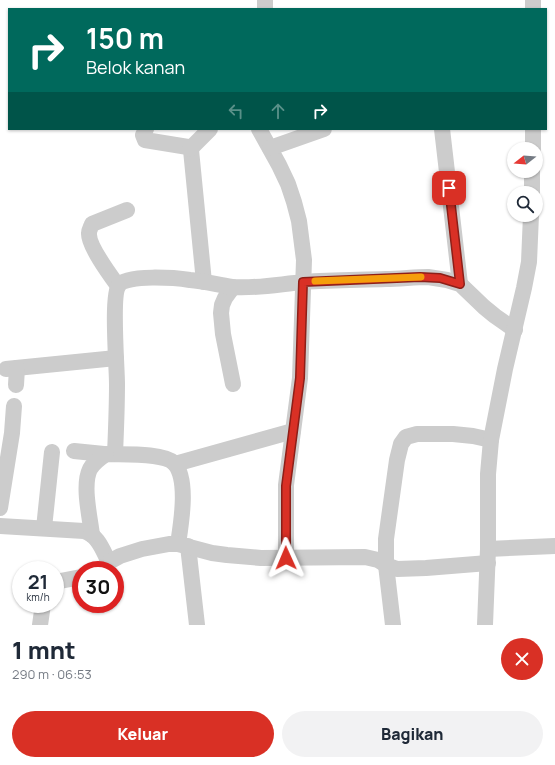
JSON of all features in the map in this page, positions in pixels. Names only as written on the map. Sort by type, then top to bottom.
[{"type":"street","points":[[146,130],[143,135],[145,140],[188,147],[190,149]]},
{"type":"street","points":[[190,149],[209,130]]},
{"type":"street","points":[[260,130],[288,184],[297,214],[304,260],[300,378],[286,486],[286,558]]},
{"type":"street","points":[[270,148],[321,130]]},
{"type":"street","points":[[442,130],[460,284]]},
{"type":"street","points":[[533,130],[533,142]]},
{"type":"street","points":[[190,149],[204,282]]},
{"type":"street","points":[[118,286],[95,250],[88,234],[92,224],[127,210]]},
{"type":"street","points":[[485,625],[488,556],[488,474],[491,440],[505,369],[524,288],[528,262],[531,222]]},
{"type":"street","points":[[111,454],[117,418],[116,289],[120,283],[130,279],[164,278],[190,280],[233,287],[268,286],[303,282],[420,277],[440,278],[460,284],[484,307],[515,330]]},
{"type":"street","points":[[233,287],[225,298],[221,313],[223,334],[233,384]]},
{"type":"street","points":[[16,385],[12,368],[116,358]]},
{"type":"street","points":[[0,508],[12,433],[14,406]]},
{"type":"street","points":[[175,464],[294,431]]},
{"type":"street","points":[[392,625],[386,565],[386,539],[399,448],[404,439],[417,434],[453,434],[491,440]]},
{"type":"street","points":[[74,450],[160,457],[168,459],[175,464],[180,474],[183,495],[183,545],[197,625]]},
{"type":"street","points":[[44,528],[52,452]]},
{"type":"street","points":[[92,535],[87,498],[87,476],[94,463],[111,454]]},
{"type":"street","points":[[0,526],[80,530],[88,532],[98,542],[104,561]]},
{"type":"street","points":[[112,561],[120,556],[142,549],[169,544],[183,545],[212,553],[239,557],[365,557],[378,560],[392,568],[402,569],[426,568],[488,556],[555,546]]},
{"type":"street","points":[[40,625],[42,613]]},
{"type":"slow traffic","points":[[315,281],[421,277]]},
{"type":"route","points":[[286,558],[286,486],[300,378],[303,282],[428,277],[440,278],[460,284],[449,188]]}]
